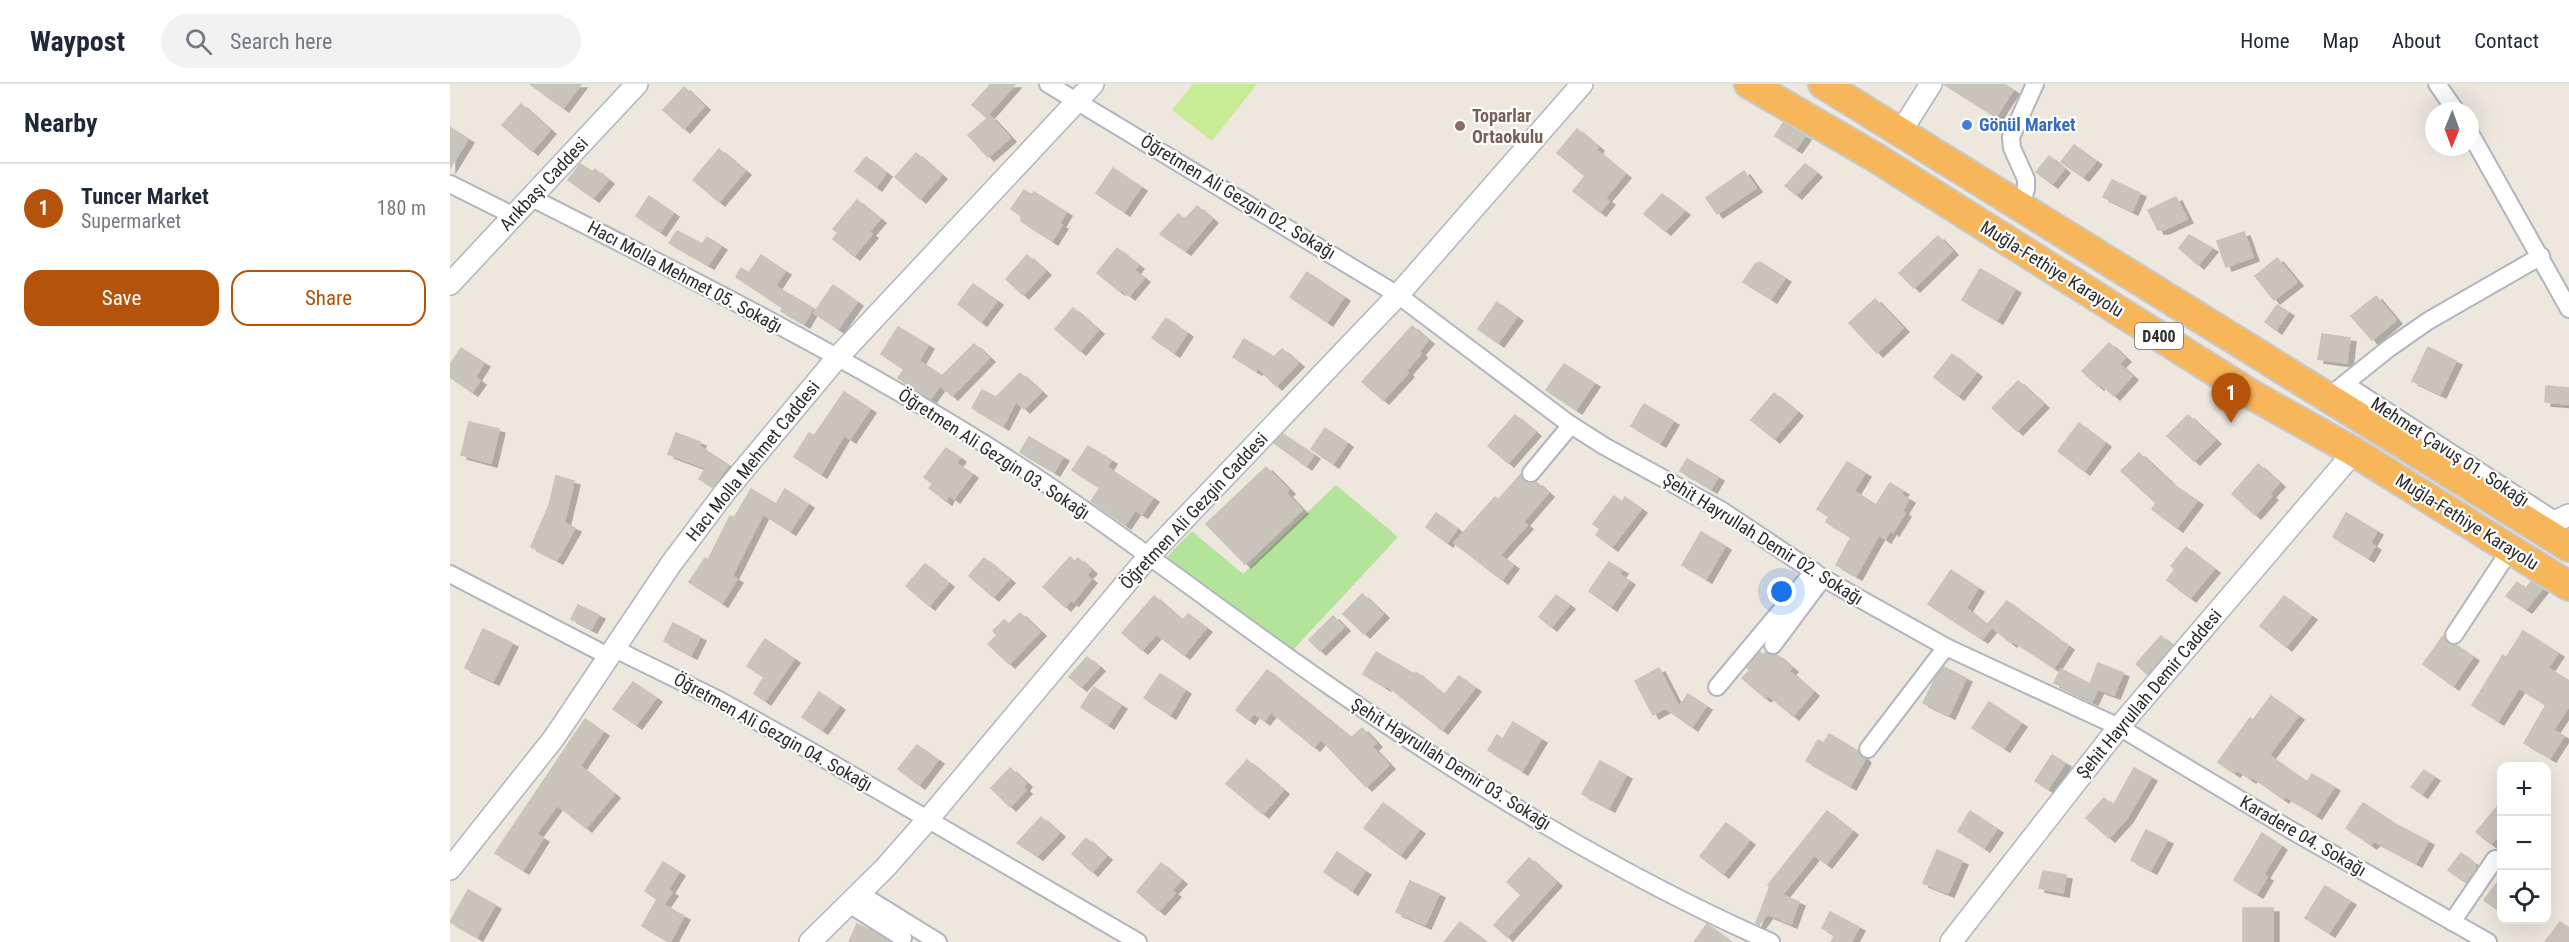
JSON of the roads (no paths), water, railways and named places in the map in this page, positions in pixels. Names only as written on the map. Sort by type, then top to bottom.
[{"type":"highway","name":"Muğla-Fethiye Karayolu","points":[[1749,84],[1873,156],[2254,396],[2354,452],[2569,586]]},
{"type":"highway","name":"Muğla-Fethiye Karayolu","points":[[1823,84],[2020,207],[2336,390],[2555,521],[2569,547]]},
{"type":"street","name":"Arıkbaşı Caddesi","points":[[450,284],[637,84]]},
{"type":"street","name":"Öğretmen Ali Gezgin 02. Sokağı","points":[[1048,84],[1398,294]]},
{"type":"street","name":"Hacı Molla Mehmet Caddesi","points":[[450,868],[548,746],[671,564],[724,492],[836,359],[1092,84]]},
{"type":"street","name":"Öğretmen Ali Gezgin Caddesi","points":[[810,942],[854,899],[929,818],[1148,557],[1398,294],[1582,84]]},
{"type":"street","points":[[1900,133],[1931,84]]},
{"type":"street","points":[[2020,207],[2026,189],[2026,179],[2012,148],[2011,137],[2035,84]]},
{"type":"street","points":[[2437,84],[2450,102]]},
{"type":"street","points":[[2479,149],[2569,309]]},
{"type":"street","points":[[450,184],[513,216]]},
{"type":"street","name":"Hacı Molla Mehmet 05. Sokağı","points":[[532,198],[703,285],[836,359]]},
{"type":"street","points":[[2336,390],[2428,321],[2541,256]]},
{"type":"street","name":"Şehit Hayrullah Demir 02. Sokağı","points":[[1398,294],[1522,390],[1571,424],[1604,446],[1721,510],[1819,575],[1946,646],[2120,727]]},
{"type":"street","name":"Öğretmen Ali Gezgin 03. Sokağı","points":[[836,359],[891,388],[1010,461],[1148,557]]},
{"type":"street","points":[[1531,473],[1571,424]]},
{"type":"street","name":"Şehit Hayrullah Demir Caddesi","points":[[1951,942],[2120,727],[2354,452]]},
{"type":"street","points":[[2454,635],[2510,550]]},
{"type":"street","name":"Şehit Hayrullah Demir 03. Sokağı","points":[[1148,557],[1330,687],[1467,777],[1609,861],[1771,942]]},
{"type":"street","name":"Öğretmen Ali Gezgin 04. Sokağı","points":[[450,574],[613,653],[719,700],[929,818],[1138,942]]},
{"type":"street","points":[[1773,645],[1819,575]]},
{"type":"street","points":[[1717,687],[1819,575]]},
{"type":"street","points":[[1868,749],[1946,646]]},
{"type":"street","name":"Karadere 04. Sokağı","points":[[2120,727],[2289,829],[2488,942]]},
{"type":"street","points":[[2452,922],[2495,859]]},
{"type":"street","points":[[854,899],[903,938]]},
{"type":"street","points":[[854,899],[938,942]]},
{"type":"place","name":"Gönül Market","points":[[1967,125]]},
{"type":"place","name":"Toparlar Ortaokulu","points":[[1460,126]]},
{"type":"place","name":"Tuncer Market","points":[[2231,423]]}]
